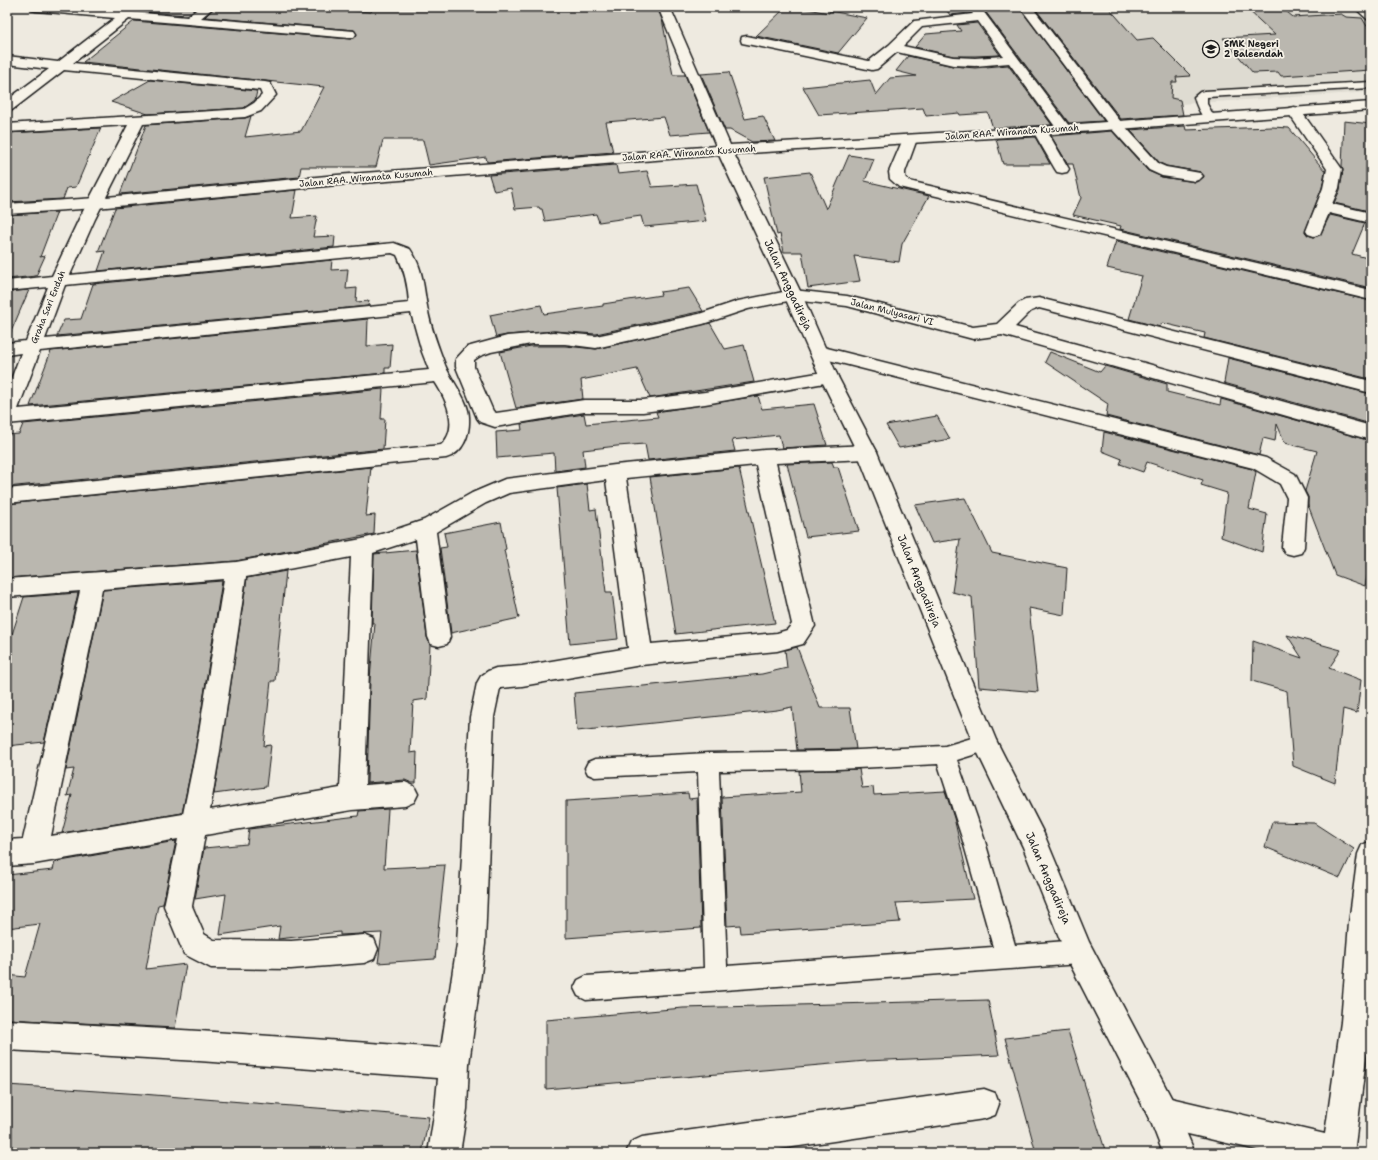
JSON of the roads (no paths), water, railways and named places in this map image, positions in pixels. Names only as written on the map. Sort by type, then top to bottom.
[{"type":"street","points":[[36,7],[350,34]]},
{"type":"street","points":[[190,21],[208,7]]},
{"type":"street","name":"Jalan Anggadireja","points":[[664,7],[703,102],[726,150],[753,213],[793,295],[829,377],[867,452],[985,744],[1035,843],[1079,952],[1162,1112],[1179,1153]]},
{"type":"street","points":[[1026,7],[1116,125],[1157,169],[1195,176]]},
{"type":"street","points":[[747,40],[874,66],[918,24],[977,12],[1064,128]]},
{"type":"street","points":[[7,107],[126,15]]},
{"type":"street","points":[[894,48],[953,61],[974,62],[1011,59]]},
{"type":"street","points":[[7,60],[265,86],[268,90],[268,95],[260,106],[245,113],[7,128]]},
{"type":"street","name":"Jalan RAA. Wiranata Kusumah","points":[[7,209],[96,203],[312,182],[726,150],[1040,131],[1371,106]]},
{"type":"street","points":[[1294,111],[1335,169],[1331,188],[1314,231]]},
{"type":"street","name":"Graha Sari Endah","points":[[7,414],[58,282],[87,219],[138,120]]},
{"type":"street","points":[[1040,131],[1062,169]]},
{"type":"street","points":[[910,139],[897,172],[898,179],[904,184],[1371,295]]},
{"type":"street","points":[[1324,207],[1371,218]]},
{"type":"street","points":[[7,286],[394,248],[404,252],[410,264],[416,284],[418,308],[431,352],[440,375],[450,390],[460,415],[459,430],[455,444],[446,451],[7,496]]},
{"type":"street","name":"Jalan Mulyasari VI","points":[[829,377],[704,398],[643,406],[584,406],[495,420],[487,417],[484,413],[465,367],[465,358],[473,351],[502,343],[565,338],[584,342],[596,342],[703,319],[744,305],[793,295],[847,301],[973,333],[996,330],[1371,433]]},
{"type":"street","points":[[996,330],[1025,307],[1031,304],[1039,303],[1371,387]]},
{"type":"street","points":[[7,349],[418,308]]},
{"type":"street","points":[[819,352],[1259,463],[1288,480],[1297,498],[1293,547]]},
{"type":"street","points":[[7,417],[440,375]]},
{"type":"street","points":[[7,588],[236,570],[362,547],[387,541],[431,526],[479,498],[505,486],[615,472],[764,457],[867,452]]},
{"type":"street","points":[[444,1153],[451,1109],[454,1064],[471,944],[482,717],[489,682],[496,678],[522,676],[641,655],[777,642],[795,637],[804,626],[764,457]]},
{"type":"street","points":[[615,472],[641,655]]},
{"type":"street","points":[[425,528],[439,637]]},
{"type":"street","points":[[352,798],[362,547]]},
{"type":"street","points":[[236,570],[208,751],[178,906],[194,944],[211,954],[291,955],[364,949]]},
{"type":"street","points":[[34,851],[93,581]]},
{"type":"street","points":[[7,853],[34,851],[352,798],[405,794]]},
{"type":"street","points":[[1162,1112],[1338,1153],[1356,1022],[1363,923],[1371,854]]},
{"type":"street","points":[[7,1035],[199,1046],[454,1064]]},
{"type":"street","points":[[642,1153],[984,1104]]},
{"type":"lane","points":[[1359,7],[1371,17]]},
{"type":"lane","points":[[1209,118],[1201,104],[1200,97],[1204,94],[1371,85]]},
{"type":"lane","points":[[594,768],[708,762],[837,760],[945,755],[985,744]]},
{"type":"lane","points":[[945,755],[973,838],[1007,956]]},
{"type":"lane","points":[[708,762],[716,979]]},
{"type":"lane","points":[[586,988],[1007,956],[1079,952]]},
{"type":"place","name":"SMK Negeri 2 Baleendah","points":[[1211,49]]}]
